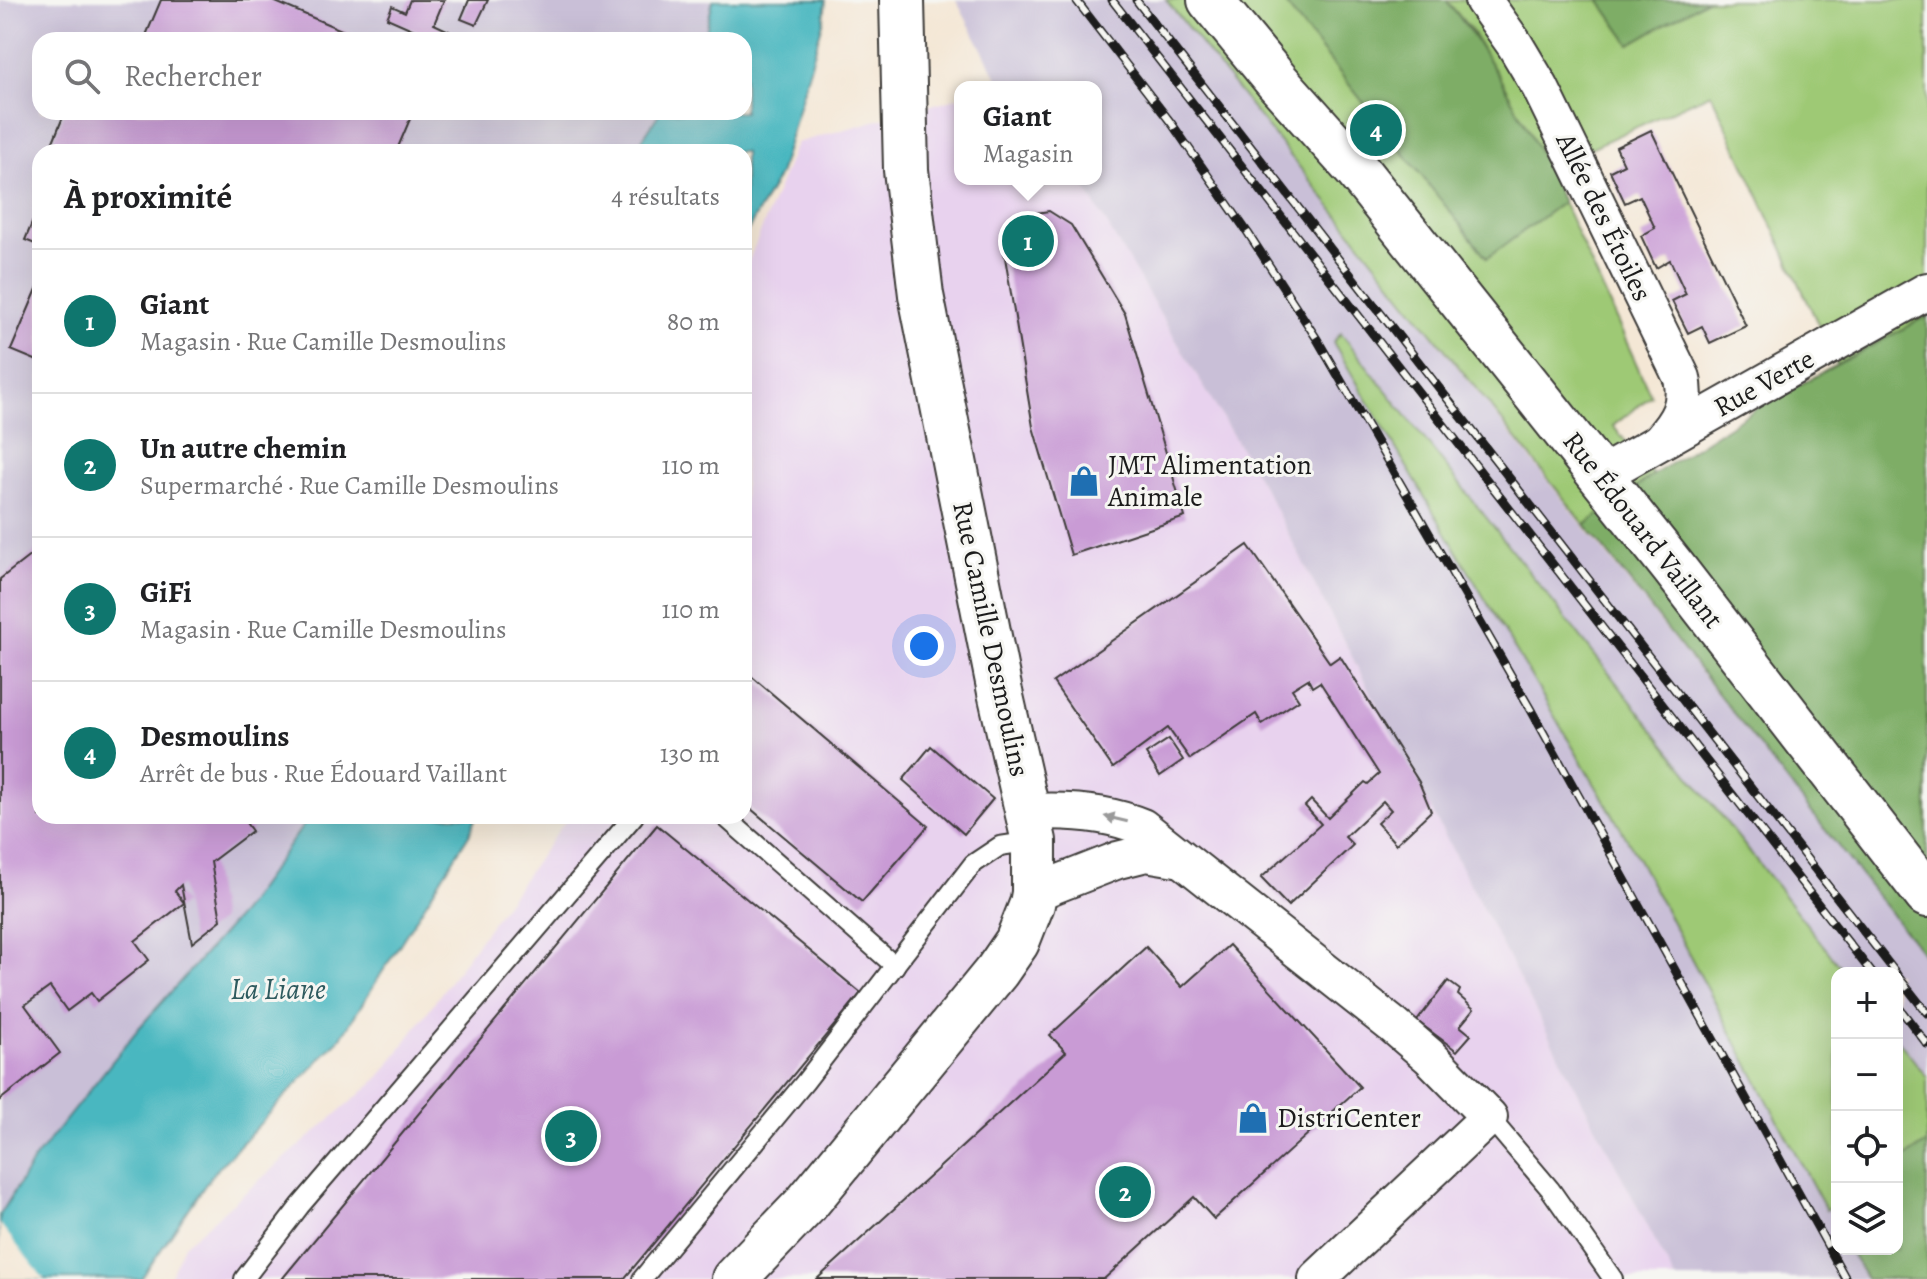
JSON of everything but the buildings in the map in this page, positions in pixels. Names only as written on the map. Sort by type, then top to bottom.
[{"type":"street","name":"Rue Camille Desmoulins","points":[[734,1279],[806,1204],[1010,954],[1023,930],[1034,893],[1031,826],[997,677],[919,283],[906,170],[902,0]]},
{"type":"street","name":"Rue Édouard Vaillant","points":[[1210,0],[1356,169],[1601,475],[1927,895]]},
{"type":"street","name":"Rue Édouard Vaillant","points":[[1250,0],[1356,169]]},
{"type":"street","name":"Allée des Étoiles","points":[[1483,0],[1540,87],[1682,378],[1682,409],[1678,420],[1660,441]]},
{"type":"street","name":"Rue Verte","points":[[1601,475],[1927,291]]},
{"type":"street","points":[[1031,826],[1082,813],[1131,823],[1154,836],[1394,1026],[1429,1056],[1489,1117],[1317,1279]]},
{"type":"street","points":[[1034,893],[1134,856],[1158,853],[1182,859]]},
{"type":"street","name":"Rue Camille Desmoulins","points":[[756,1279],[806,1204]]},
{"type":"lane","points":[[244,1279],[300,1206],[627,824]]},
{"type":"lane","points":[[733,824],[895,966]]},
{"type":"lane","points":[[642,1279],[805,1082],[973,864],[1031,826]]},
{"type":"lane","points":[[1489,1117],[1550,1189],[1613,1279]]},
{"type":"shaded area","points":[[0,0],[713,0],[706,32],[32,32],[32,120],[655,120],[639,144],[32,144],[32,824],[304,824],[241,913],[139,1028],[33,1161],[0,1215]]},
{"type":"shaded area","points":[[956,0],[1166,0],[1927,959],[1927,1279],[1675,1279],[1266,491],[1084,185],[1102,185],[1102,81],[999,81]]},
{"type":"shaded area","points":[[954,99],[954,185],[1084,185],[1266,491],[1675,1279],[169,1279],[184,1245],[381,1076],[563,824],[752,824],[752,253],[796,143]]},
{"type":"green space","points":[[1166,0],[1282,0],[1487,257],[1563,202],[1651,396],[1613,426],[1653,475],[1585,525]]},
{"type":"green space","points":[[1282,0],[1446,0],[1479,45],[1510,97],[1563,202],[1487,258]]},
{"type":"green space","points":[[1446,0],[1599,0],[1630,44],[1707,0],[1927,0],[1927,316],[1837,365],[1711,93],[1547,168],[1472,31]]},
{"type":"green space","points":[[1599,0],[1707,0],[1630,44]]},
{"type":"green space","points":[[1927,316],[1927,959],[1585,525],[1653,475],[1760,406]]},
{"type":"green space","points":[[1341,333],[1840,967],[1831,967],[1831,1207],[1826,1210],[1630,844],[1333,342]]},
{"type":"green space","points":[[1903,1047],[1927,1077],[1927,1143],[1903,1159]]},
{"type":"green space","points":[[1927,1143],[1927,1279],[1866,1279],[1852,1255],[1903,1255],[1903,1159]]},
{"type":"water","points":[[713,0],[826,0],[824,19],[779,175],[752,223],[752,144],[639,144],[655,120],[752,120],[752,32],[706,32]]},
{"type":"water","name":"La Liane","points":[[304,824],[473,824],[342,1036],[212,1175],[141,1279],[0,1279],[0,1215],[33,1161],[139,1028],[241,913]]},
{"type":"pier","points":[[0,1224],[44,1279],[0,1279]]},
{"type":"railway","points":[[1076,0],[1172,124],[1317,339],[1531,710],[1846,1279]]},
{"type":"railway","points":[[1112,0],[1867,967]]},
{"type":"railway","points":[[1136,0],[1891,967]]},
{"type":"railway","points":[[1903,983],[1927,1013]]},
{"type":"railway","points":[[1903,1013],[1927,1044]]},
{"type":"place","name":"Desmoulins","points":[[1376,130]]},
{"type":"place","name":"Giant","points":[[1028,241]]},
{"type":"place","name":"JMT Alimentation Animale","points":[[1084,481]]},
{"type":"place","name":"DistriCenter","points":[[1253,1118]]},
{"type":"place","name":"GiFi","points":[[571,1136]]},
{"type":"place","name":"Un autre chemin","points":[[1125,1192]]}]
